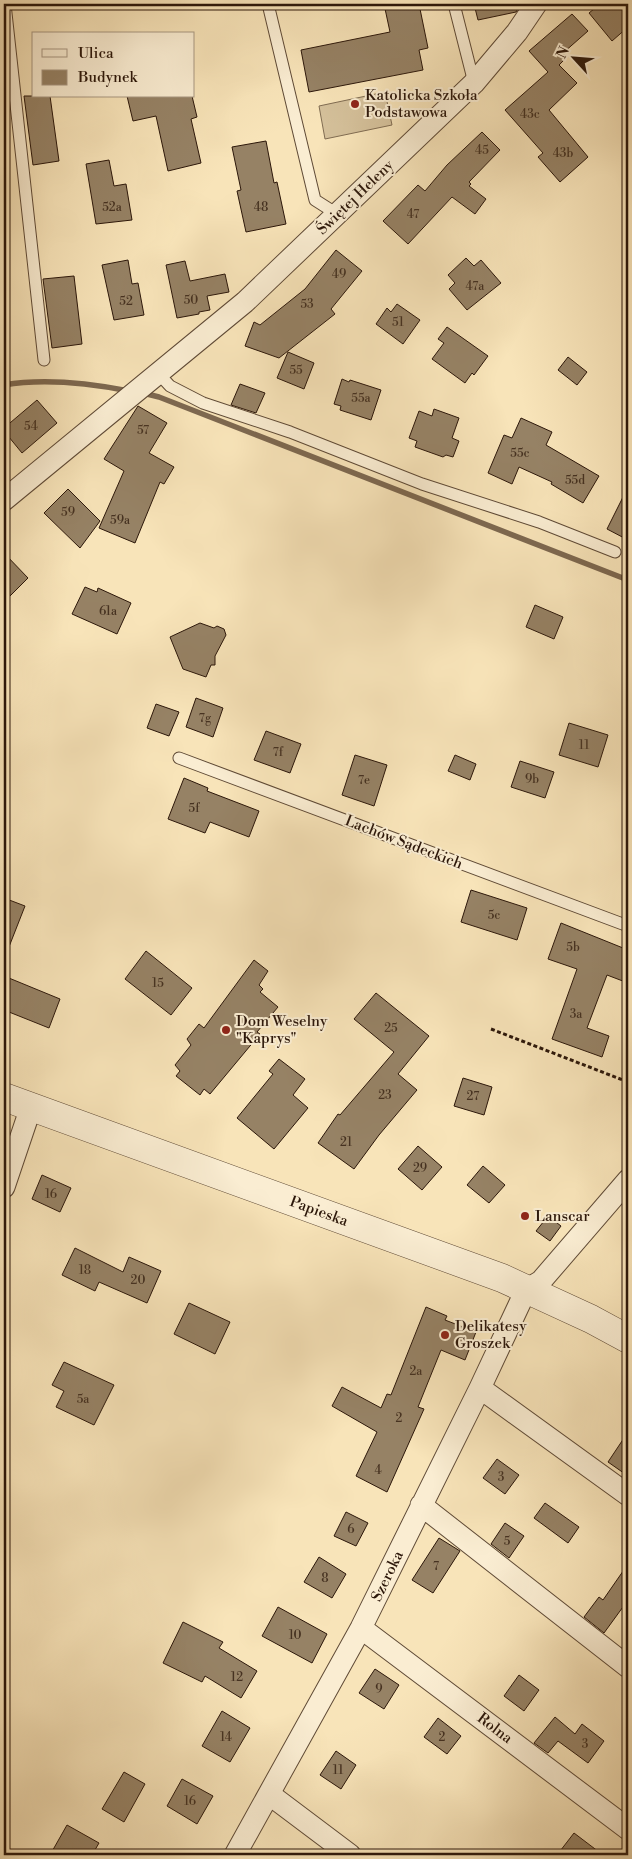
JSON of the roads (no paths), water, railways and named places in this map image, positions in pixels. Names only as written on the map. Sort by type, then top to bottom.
[{"type":"street","name":"Świętej Heleny","points":[[4,500],[245,302],[474,83],[512,38],[536,4]]},
{"type":"street","name":"Papieska","points":[[4,1097],[502,1278],[591,1319],[628,1339]]},
{"type":"street","points":[[4,1187],[31,1107]]},
{"type":"street","points":[[526,1290],[541,1280],[628,1180]]},
{"type":"street","name":"Szeroka","points":[[235,1855],[361,1628],[480,1388],[526,1290]]},
{"type":"street","points":[[480,1388],[628,1495]]},
{"type":"street","points":[[421,1505],[628,1667]]},
{"type":"street","name":"Rolna","points":[[361,1628],[628,1829]]},
{"type":"street","points":[[269,1794],[350,1855]]},
{"type":"lane","points":[[5,4],[44,360]]},
{"type":"lane","points":[[268,4],[315,200],[337,214]]},
{"type":"lane","points":[[454,4],[474,83]]},
{"type":"lane","points":[[153,376],[204,403],[290,432],[422,484],[539,522],[615,552]]},
{"type":"lane","name":"Lachów Sądeckich","points":[[179,758],[628,926]]},
{"type":"waterway","points":[[4,385],[66,382],[129,391]]},
{"type":"waterway","points":[[143,393],[159,397],[628,580]]},
{"type":"place","name":"Katolicka Szkoła Podstawowa","points":[[355,104]]},
{"type":"place","name":"Dom Weselny \"Kaprys\"","points":[[226,1030]]},
{"type":"place","name":"Lanscar","points":[[525,1216]]},
{"type":"place","name":"Delikatesy Groszek","points":[[445,1335]]}]
